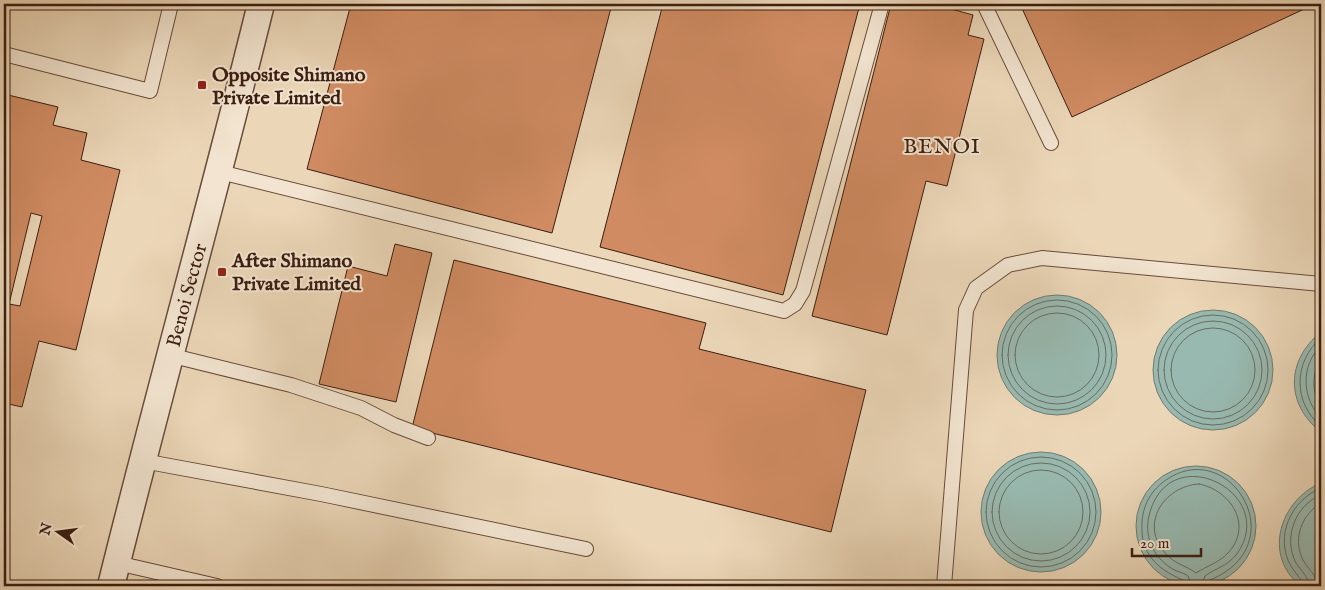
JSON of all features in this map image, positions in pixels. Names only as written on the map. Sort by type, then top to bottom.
[{"type":"street","name":"Benoi Sector","points":[[114,574],[169,355],[220,172],[261,4]]},
{"type":"lane","points":[[4,54],[150,91],[171,4]]},
{"type":"lane","points":[[220,172],[784,311],[795,304],[803,291],[882,4]]},
{"type":"lane","points":[[984,4],[1051,143]]},
{"type":"lane","points":[[944,586],[966,310],[976,288],[1008,265],[1042,258],[1321,284]]},
{"type":"lane","points":[[169,355],[291,385],[361,408],[394,425],[428,438]]},
{"type":"lane","points":[[143,461],[321,494],[586,548]]},
{"type":"lane","points":[[114,574],[217,586]]},
{"type":"water","points":[[1057,295],[1080,299],[1100,312],[1113,332],[1117,355],[1113,378],[1100,398],[1080,411],[1057,415],[1034,411],[1014,398],[1001,378],[997,355],[1001,332],[1014,312],[1034,299]]},
{"type":"water","points":[[1213,310],[1236,314],[1256,327],[1269,347],[1273,370],[1269,393],[1256,413],[1236,426],[1213,430],[1190,426],[1170,413],[1157,393],[1153,370],[1157,347],[1170,327],[1190,314]]},
{"type":"water","points":[[1321,332],[1321,432],[1309,421],[1301,408],[1294,382],[1301,356],[1309,343]]},
{"type":"water","points":[[1041,452],[1064,456],[1084,469],[1097,489],[1101,512],[1097,535],[1084,555],[1064,568],[1041,572],[1018,568],[998,555],[985,535],[981,512],[985,489],[998,469],[1018,456]]},
{"type":"water","points":[[1196,466],[1219,470],[1239,483],[1252,503],[1256,526],[1252,549],[1239,569],[1219,582],[1196,586],[1173,582],[1153,569],[1140,549],[1136,526],[1140,503],[1153,483],[1173,470]]},
{"type":"water","points":[[1321,483],[1321,586],[1301,586],[1289,574],[1282,560],[1279,545],[1281,530],[1286,515],[1295,502],[1307,491]]},
{"type":"building","points":[[351,4],[612,4],[552,233],[307,169]]},
{"type":"building","points":[[663,4],[860,4],[783,295],[600,247]]},
{"type":"building","points":[[891,4],[945,4],[944,7],[973,15],[968,35],[984,39],[947,186],[926,181],[887,335],[812,316]]},
{"type":"building","points":[[1020,4],[1315,4],[1072,117]]},
{"type":"building","points":[[4,94],[58,107],[53,125],[87,133],[81,160],[120,170],[76,350],[39,341],[22,407],[4,403]],"holes":[[[31,213],[42,216],[20,306],[9,304]]]},
{"type":"building","points":[[395,244],[432,253],[396,402],[319,384],[348,266],[387,276]]},
{"type":"building","points":[[454,260],[706,323],[699,349],[866,390],[831,532],[412,428]]},
{"type":"place","name":"Opposite Shimano Private Limited","points":[[202,85]]},
{"type":"place","name":"After Shimano Private Limited","points":[[222,272]]},
{"type":"district","name":"BENOI","points":[[942,146]]}]
